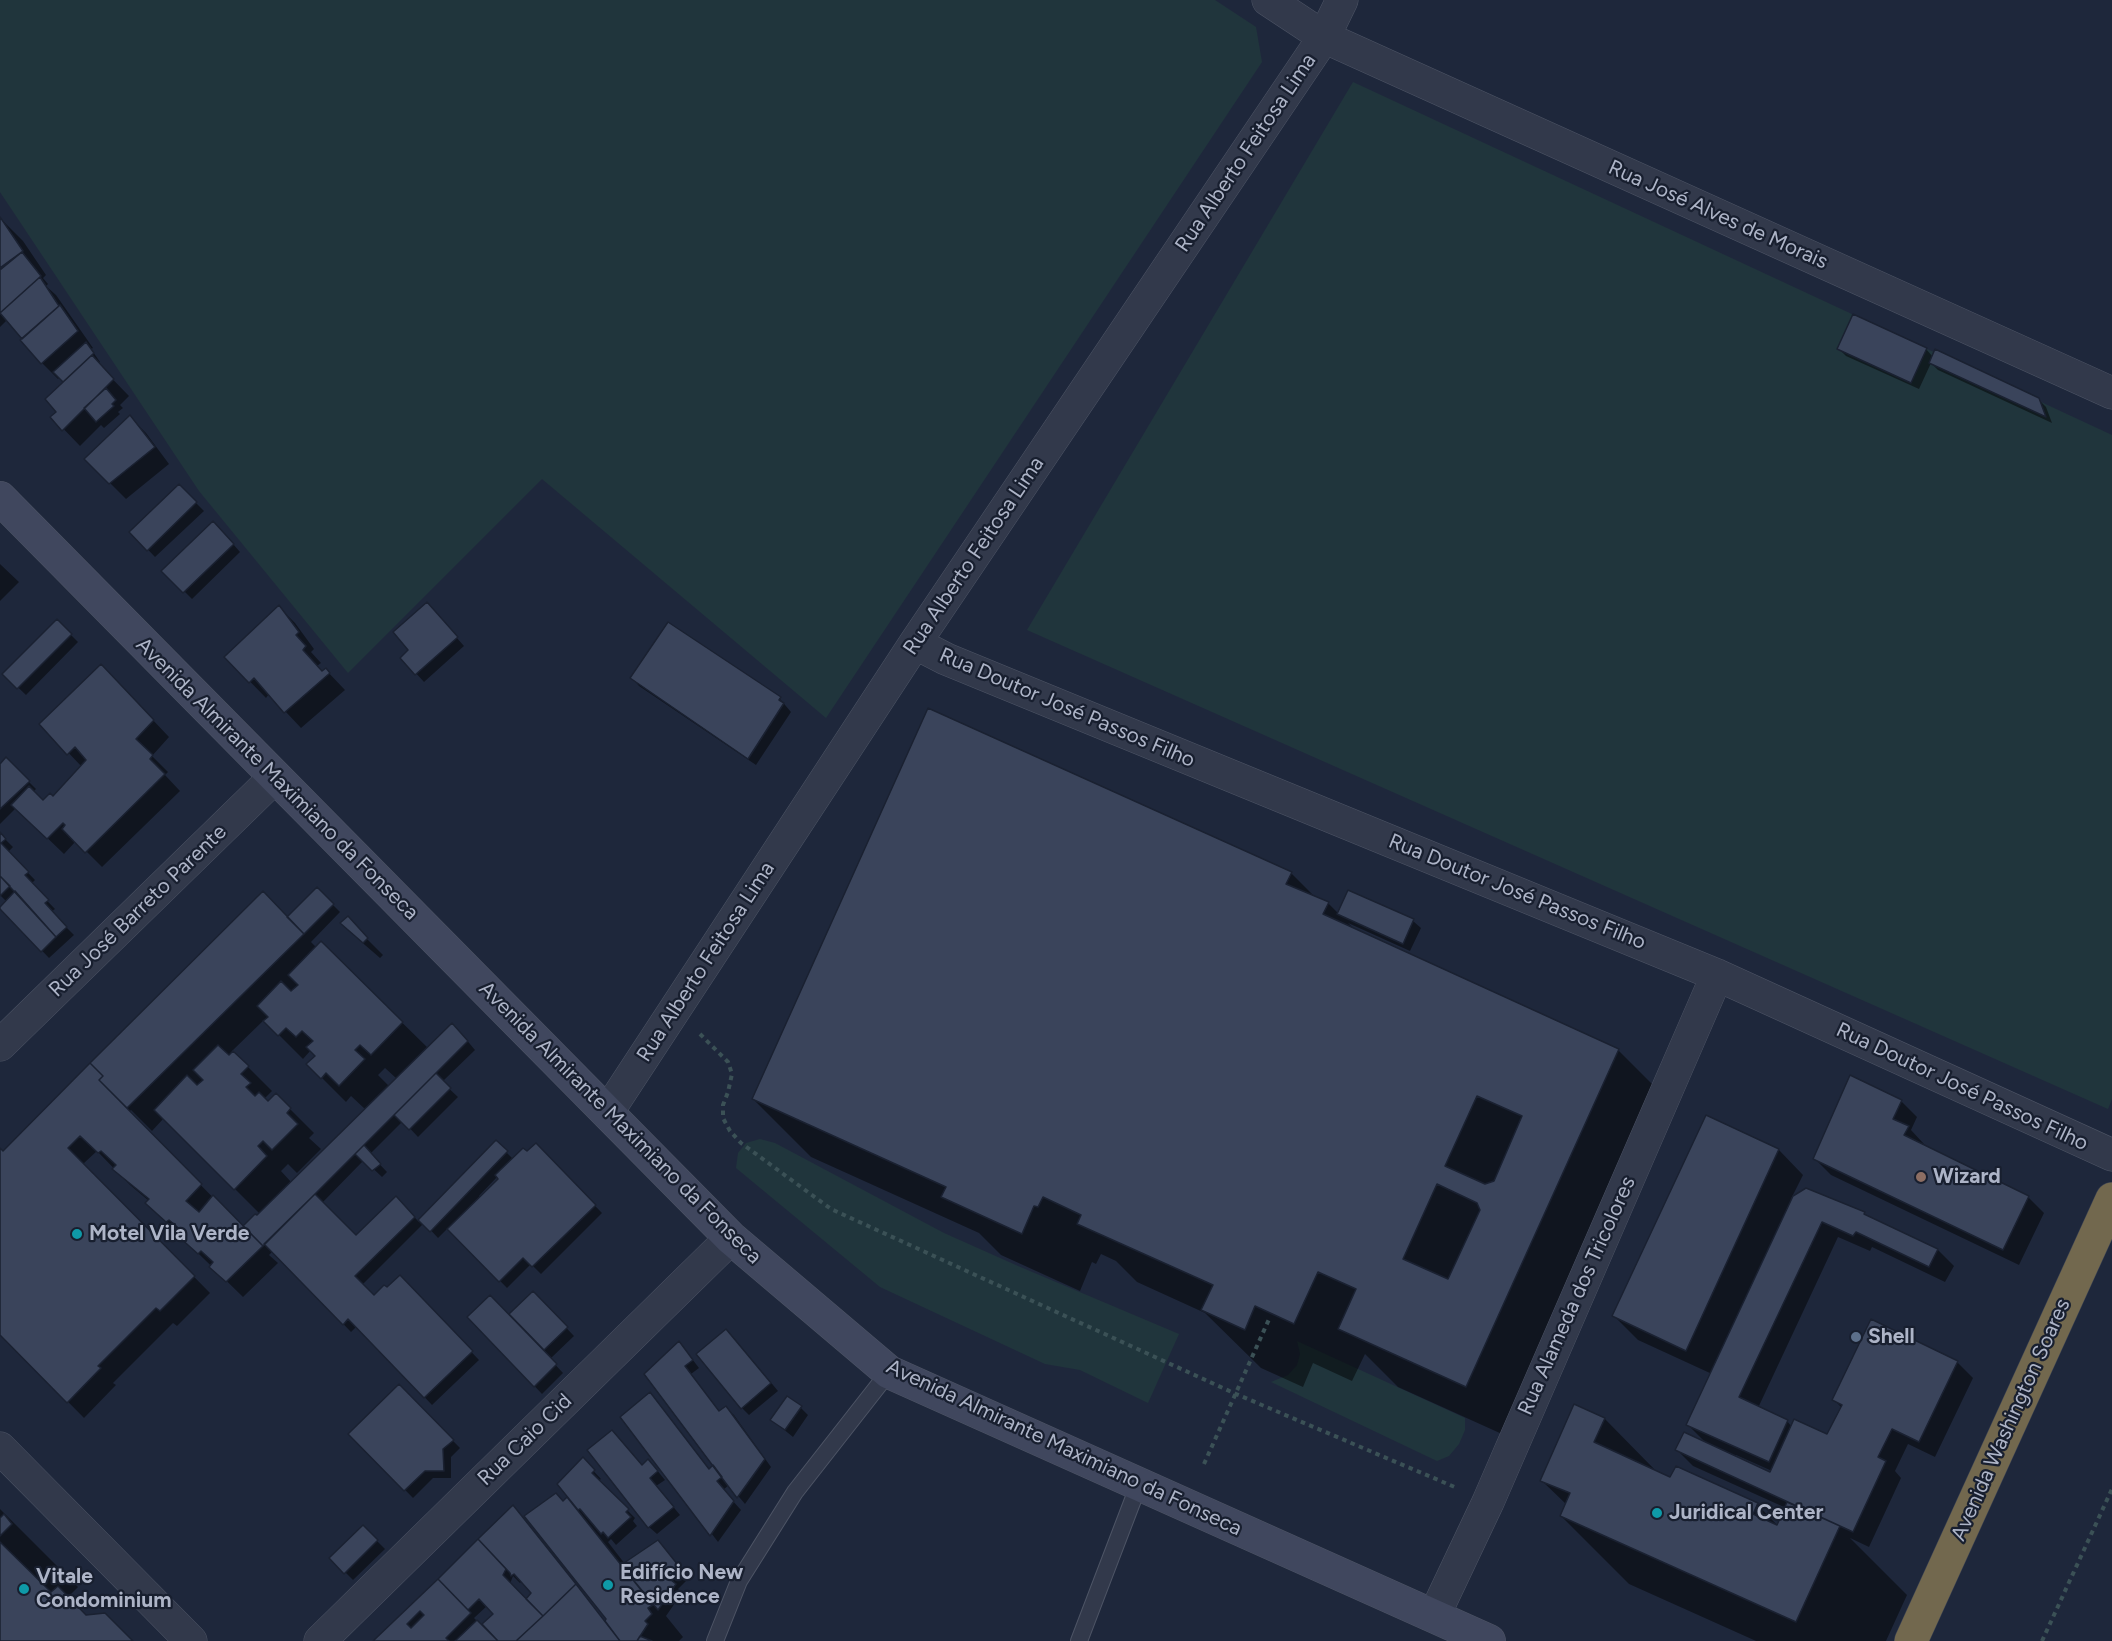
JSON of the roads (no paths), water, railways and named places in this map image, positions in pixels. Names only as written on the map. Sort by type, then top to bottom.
[{"type":"highway","name":"Avenida Washington Soares","points":[[1911,1641],[2112,1199]]},
{"type":"main road","name":"Avenida Almirante Maximiano da Fonseca","points":[[0,498],[731,1238],[889,1372],[1489,1641]]},
{"type":"street","name":"Rua José Alves de Morais","points":[[1268,0],[1324,37],[2112,393]]},
{"type":"street","name":"Rua Alberto Feitosa Lima","points":[[607,1113],[915,643],[1324,37],[1342,0]]},
{"type":"street","name":"Rua Doutor José Passos Filho","points":[[915,643],[946,659],[1717,975],[2112,1155]]},
{"type":"street","name":"Rua José Barreto Parente","points":[[0,1045],[275,777]]},
{"type":"street","name":"Rua Alameda dos Tricolores","points":[[1434,1616],[1488,1502],[1717,975]]},
{"type":"street","name":"Rua Caio Cid","points":[[320,1641],[731,1238]]},
{"type":"street","points":[[0,1448],[191,1641]]},
{"type":"lane","points":[[715,1641],[739,1581],[795,1492],[889,1372]]},
{"type":"lane","points":[[1079,1641],[1139,1484]]},
{"type":"place","name":"Wizard","points":[[1921,1177]]},
{"type":"place","name":"Motel Vila Verde","points":[[77,1234]]},
{"type":"place","name":"Shell","points":[[1856,1337]]},
{"type":"place","name":"Juridical Center","points":[[1657,1513]]},
{"type":"place","name":"Edifício New Residence","points":[[608,1585]]},
{"type":"place","name":"Vitale Condominium","points":[[24,1589]]}]
